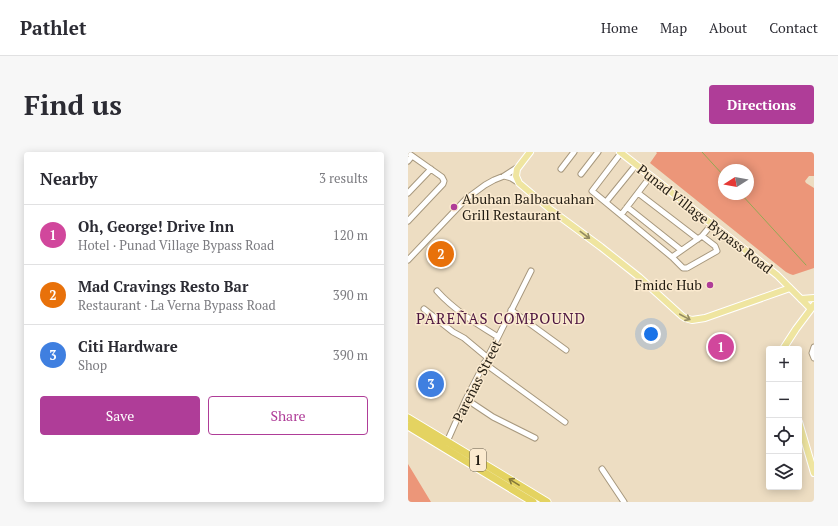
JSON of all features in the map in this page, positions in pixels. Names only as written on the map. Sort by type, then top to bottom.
[{"type":"highway","name":"1","points":[[408,418],[445,445]]},
{"type":"highway","name":"1","points":[[408,426],[471,460],[533,502]]},
{"type":"highway","name":"1","points":[[487,470],[547,502]]},
{"type":"main road","points":[[519,183],[516,179],[518,166],[530,152]]},
{"type":"main road","name":"Punad Village Bypass Road","points":[[620,152],[777,275],[813,309]]},
{"type":"main road","name":"Punad Village Bypass Road","points":[[519,183],[639,277],[679,313],[689,320],[708,317],[790,288]]},
{"type":"main road","points":[[801,299],[814,298]]},
{"type":"main road","points":[[785,346],[813,309]]},
{"type":"main road","points":[[802,432],[814,473]]},
{"type":"street","points":[[561,169],[574,152]]},
{"type":"street","points":[[581,174],[598,152]]},
{"type":"street","points":[[620,152],[592,191],[685,269],[717,251],[715,246],[638,193]]},
{"type":"street","points":[[408,161],[410,154],[431,169],[444,181],[443,184],[408,221]]},
{"type":"street","points":[[606,202],[636,165]]},
{"type":"street","points":[[408,260],[474,193],[490,182],[504,176],[518,166]]},
{"type":"street","points":[[408,193],[431,169]]},
{"type":"street","points":[[504,176],[519,183]]},
{"type":"street","points":[[621,214],[650,177]]},
{"type":"street","points":[[627,207],[681,250]]},
{"type":"street","points":[[672,257],[700,237],[712,224]]},
{"type":"street","name":"Pareñas Street","points":[[445,445],[531,270]]},
{"type":"street","points":[[437,291],[447,302],[464,315],[498,337]]},
{"type":"street","points":[[424,308],[488,358]]},
{"type":"street","points":[[512,310],[566,350]]},
{"type":"street","points":[[814,347],[812,353],[814,358]]},
{"type":"street","points":[[484,363],[565,422]]},
{"type":"street","points":[[466,400],[493,417],[535,438]]},
{"type":"street","points":[[602,469],[624,502]]},
{"type":"shaded area","points":[[656,152],[814,152],[814,176],[809,176],[805,181],[814,188],[814,268],[793,275],[786,272],[650,163],[657,153]]},
{"type":"shaded area","points":[[408,464],[431,502],[408,502]]},
{"type":"waterway","points":[[702,152],[718,169]]},
{"type":"waterway","points":[[746,200],[806,265]]},
{"type":"place","name":"Abuhan Balbacuahan Grill Restaurant","points":[[454,207]]},
{"type":"place","name":"Mad Cravings Resto Bar","points":[[441,254]]},
{"type":"place","name":"Fmidc Hub","points":[[710,285]]},
{"type":"place","name":"Oh, George! Drive Inn","points":[[721,347]]},
{"type":"place","name":"Citi Hardware","points":[[431,384]]},
{"type":"district","name":"PAREÑAS COMPOUND","points":[[501,319]]}]
